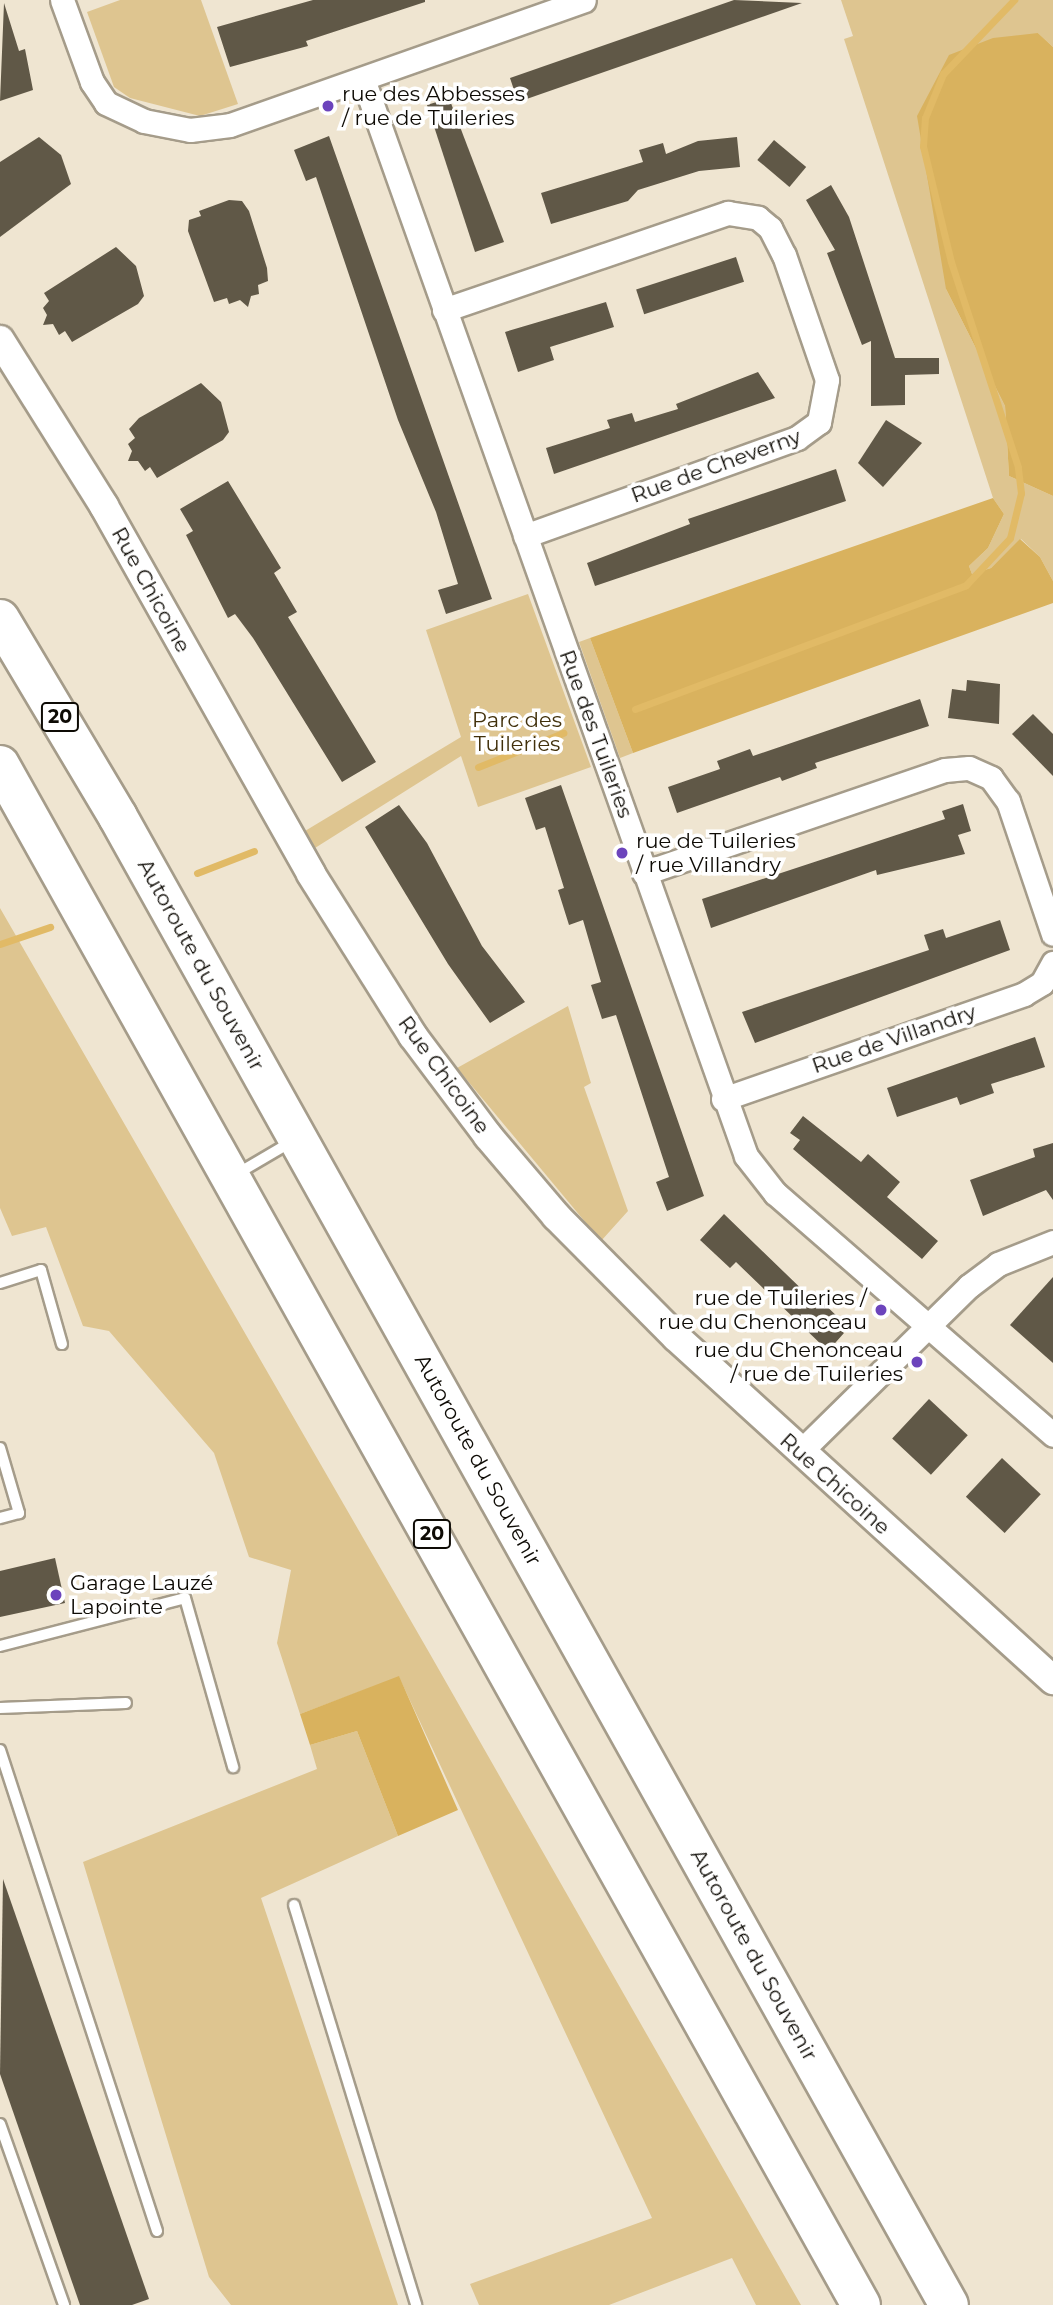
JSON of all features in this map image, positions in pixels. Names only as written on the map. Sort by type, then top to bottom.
[{"type":"highway","name":"Autoroute du Souvenir","points":[[0,618],[298,1138],[949,2305]]},
{"type":"highway","name":"20","points":[[0,765],[233,1176],[861,2305]]},
{"type":"street","points":[[61,0],[100,95],[116,110],[144,121],[204,130],[363,79],[584,0]]},
{"type":"street","name":"Rue des Tuileries","points":[[363,79],[723,1099],[746,1156],[762,1179],[924,1327],[1053,1435]]},
{"type":"street","name":"Rue de Cheverny","points":[[444,310],[728,213],[758,218],[770,228],[783,255],[827,380],[819,422],[797,438],[525,536]]},
{"type":"street","name":"Rue Chicoine","points":[[0,340],[104,506],[311,874],[414,1036],[556,1216],[800,1452],[1053,1680]]},
{"type":"street","points":[[644,873],[945,770],[969,768],[991,778],[1008,801],[1053,934]]},
{"type":"street","name":"Rue de Villandry","points":[[723,1099],[1024,994],[1042,983],[1053,963]]},
{"type":"street","points":[[800,1452],[924,1327],[998,1264],[1053,1242]]},
{"type":"lane","points":[[233,1176],[298,1138]]},
{"type":"lane","points":[[0,1283],[41,1270],[62,1344]]},
{"type":"lane","points":[[0,1448],[19,1513],[0,1518]]},
{"type":"lane","points":[[0,1646],[186,1598],[233,1767]]},
{"type":"lane","points":[[0,1708],[126,1703]]},
{"type":"lane","points":[[0,1750],[157,2231]]},
{"type":"lane","points":[[294,1905],[416,2305]]},
{"type":"lane","points":[[0,2123],[64,2305]]},
{"type":"green space","points":[[120,0],[201,0],[238,104],[200,116],[130,98],[114,87],[87,12]]},
{"type":"green space","points":[[841,0],[1053,0],[1053,47],[1038,33],[946,289],[1005,406],[1009,476],[1053,496],[1053,581],[1040,557],[1021,539],[991,568],[972,574],[969,566],[988,548],[1004,514],[993,498],[844,39],[853,36]]},
{"type":"green space","name":"Parc des Tuileries","points":[[528,594],[591,767],[478,807],[461,756],[315,848],[305,831],[461,737],[426,630]]},
{"type":"green space","points":[[590,638],[633,753],[620,758],[579,642]]},
{"type":"green space","points":[[0,908],[801,2305],[756,2305],[732,2258],[609,2305],[479,2305],[470,2284],[652,2218],[399,1677],[300,1714],[277,1643],[291,1570],[249,1557],[214,1453],[109,1331],[83,1326],[46,1227],[12,1236],[0,1208]]},
{"type":"green space","points":[[568,1006],[591,1083],[584,1087],[628,1211],[601,1241],[457,1068]]},
{"type":"green space","points":[[357,1731],[398,1836],[261,1898],[398,2305],[231,2305],[209,2277],[83,1862],[317,1769],[310,1745]]},
{"type":"shaded area","points":[[1038,33],[1053,47],[1053,496],[1009,476],[1005,406],[946,289],[917,116],[949,55],[993,38]]},
{"type":"shaded area","points":[[993,498],[1004,514],[988,548],[969,566],[972,574],[991,568],[1020,539],[1040,557],[1053,581],[1053,603],[633,753],[590,638]]},
{"type":"shaded area","points":[[399,1676],[458,1810],[398,1836],[357,1731],[310,1745],[300,1714]]},
{"type":"building","points":[[313,0],[425,2],[306,41],[308,46],[230,67],[217,27]]},
{"type":"building","points":[[734,0],[802,3],[518,102],[510,78]]},
{"type":"building","points":[[4,3],[19,51],[25,49],[33,90],[0,101]]},
{"type":"building","points":[[449,98],[504,242],[475,252],[427,105]]},
{"type":"building","points":[[329,136],[492,599],[446,614],[438,590],[458,584],[436,512],[398,420],[316,177],[306,181],[294,150]]},
{"type":"building","points":[[39,137],[61,155],[71,184],[0,237],[0,162]]},
{"type":"building","points":[[737,137],[740,167],[699,171],[638,190],[628,201],[551,224],[541,193],[643,162],[639,150],[663,143],[666,154],[698,141]]},
{"type":"building","points":[[774,140],[806,167],[789,187],[757,160]]},
{"type":"building","points":[[831,185],[849,217],[895,358],[939,358],[939,374],[905,375],[905,405],[871,406],[871,341],[862,345],[827,253],[835,250],[806,200]]},
{"type":"building","points":[[229,200],[242,201],[249,211],[267,268],[268,281],[258,285],[259,294],[251,296],[248,307],[240,300],[229,304],[227,298],[214,302],[188,231],[189,220],[201,216],[199,211]]},
{"type":"building","points":[[116,247],[136,266],[144,296],[138,304],[72,342],[65,331],[59,335],[53,324],[43,325],[47,315],[43,308],[49,301],[44,293]]},
{"type":"building","points":[[736,257],[744,282],[644,314],[636,289]]},
{"type":"building","points":[[606,302],[614,327],[550,347],[554,360],[518,372],[505,332]]},
{"type":"building","points":[[758,372],[775,398],[554,474],[546,448],[610,428],[607,420],[632,413],[635,422],[678,409],[676,404]]},
{"type":"building","points":[[201,383],[221,402],[229,432],[223,440],[157,478],[150,467],[145,471],[138,461],[128,461],[132,451],[128,444],[135,438],[129,429],[139,418]]},
{"type":"building","points":[[886,420],[922,443],[883,487],[858,463]]},
{"type":"building","points":[[836,469],[846,501],[595,586],[587,563],[690,524],[688,519]]},
{"type":"building","points":[[228,481],[281,568],[274,573],[297,612],[288,617],[376,762],[342,782],[253,638],[235,614],[228,618],[186,535],[193,531],[180,509]]},
{"type":"building","points":[[967,680],[1000,684],[999,724],[948,718],[952,689],[966,691]]},
{"type":"building","points":[[920,699],[929,726],[815,763],[817,768],[782,781],[780,777],[677,813],[668,787],[720,769],[717,761],[750,749],[753,756]]},
{"type":"building","points":[[1033,714],[1053,734],[1053,776],[1012,734]]},
{"type":"building","points":[[561,785],[704,1196],[667,1211],[656,1182],[669,1177],[616,1015],[602,1019],[591,985],[601,982],[583,920],[569,925],[558,890],[564,888],[545,827],[536,830],[525,798]]},
{"type":"building","points":[[963,804],[971,831],[958,835],[965,854],[877,875],[876,870],[711,928],[702,899],[945,819],[942,811]]},
{"type":"building","points":[[399,805],[427,843],[482,946],[525,1002],[490,1023],[448,964],[365,827]]},
{"type":"building","points":[[1000,920],[1010,950],[755,1043],[742,1012],[929,950],[924,935],[943,929],[946,938]]},
{"type":"building","points":[[1035,1037],[1045,1067],[991,1084],[994,1093],[960,1105],[957,1097],[897,1117],[887,1088]]},
{"type":"building","points":[[803,1116],[861,1162],[868,1154],[900,1182],[887,1197],[938,1241],[922,1259],[793,1149],[800,1140],[790,1133]]},
{"type":"building","points":[[1053,1143],[1053,1200],[1046,1190],[983,1216],[970,1180],[1035,1157],[1033,1149]]},
{"type":"building","points":[[724,1214],[815,1302],[818,1298],[841,1320],[836,1326],[844,1333],[828,1351],[736,1262],[730,1268],[700,1240]]},
{"type":"building","points":[[1053,1277],[1053,1363],[1010,1325]]},
{"type":"building","points":[[929,1399],[968,1435],[931,1475],[892,1438]]},
{"type":"building","points":[[1002,1458],[1041,1494],[1005,1533],[966,1497]]},
{"type":"building","points":[[55,1558],[65,1603],[0,1617],[0,1571]]},
{"type":"building","points":[[3,1879],[149,2299],[132,2305],[80,2305],[0,2074]]},
{"type":"waterway","points":[[635,709],[966,585],[1010,538],[1021,493],[1018,467],[951,262],[923,146],[925,118],[943,74],[1014,0]]},
{"type":"waterway","points":[[478,767],[563,733]]},
{"type":"waterway","points":[[197,873],[254,851]]},
{"type":"waterway","points":[[0,944],[50,927]]},
{"type":"place","name":"rue des Abbesses / rue de Tuileries","points":[[328,106]]},
{"type":"place","name":"rue de Tuileries / rue Villandry","points":[[622,853]]},
{"type":"place","name":"rue de Tuileries / rue du Chenonceau","points":[[881,1310]]},
{"type":"place","name":"rue du Chenonceau / rue de Tuileries","points":[[917,1362]]},
{"type":"place","name":"Garage Lauzé Lapointe","points":[[56,1595]]}]
